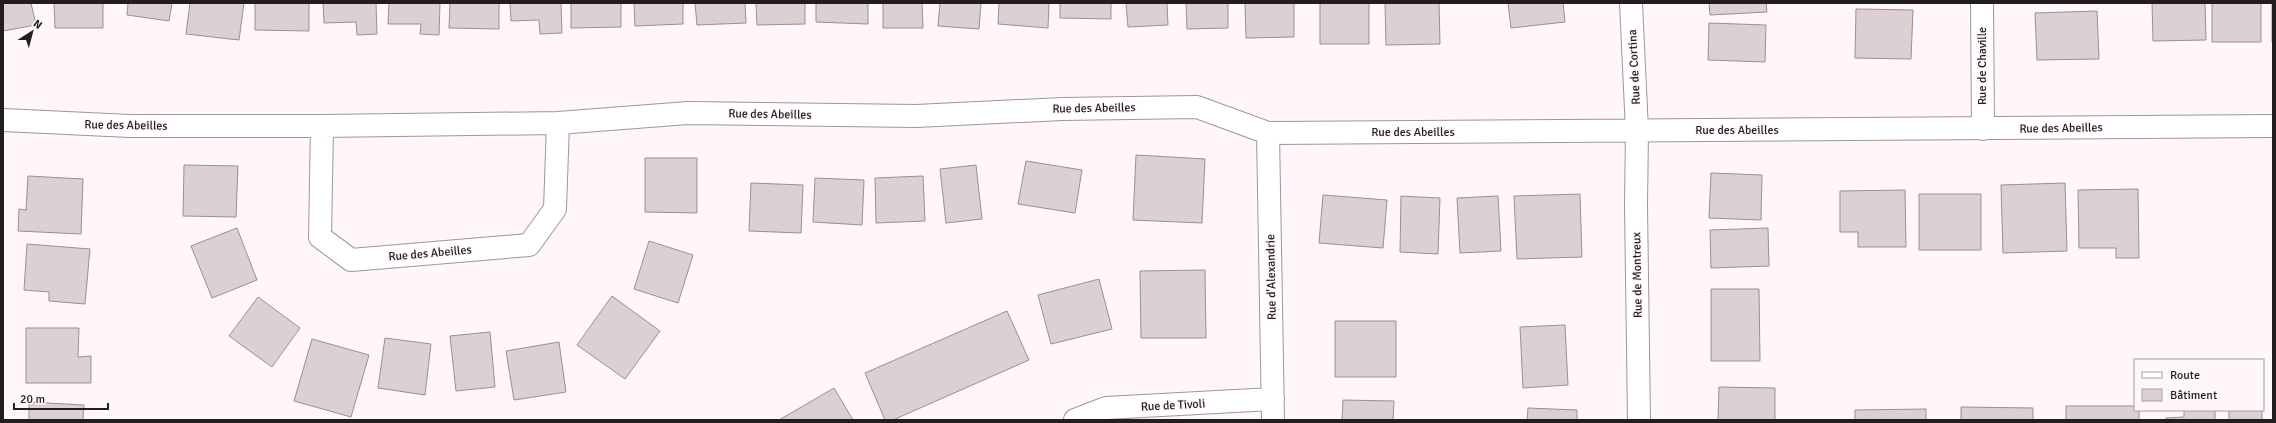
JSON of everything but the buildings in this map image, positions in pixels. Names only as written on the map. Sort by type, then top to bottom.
[{"type":"street","name":"Rue de Cortina","points":[[1631,3],[1637,131]]},
{"type":"street","name":"Rue de Chaville","points":[[1982,3],[1983,129]]},
{"type":"street","name":"Rue des Abeilles","points":[[3,120],[130,126],[322,126],[558,123],[688,113],[916,116],[1062,108],[1197,107],[1268,133],[2273,126]]},
{"type":"street","name":"Rue des Abeilles","points":[[322,126],[320,237],[352,260],[529,245],[555,209],[558,123]]},
{"type":"street","name":"Rue de Montreux","points":[[1637,131],[1636,205],[1639,420]]},
{"type":"street","name":"Rue d'Alexandrie","points":[[1268,133],[1273,410]]},
{"type":"street","name":"Rue de Tivoli","points":[[1075,420],[1106,408],[1273,410]]}]
